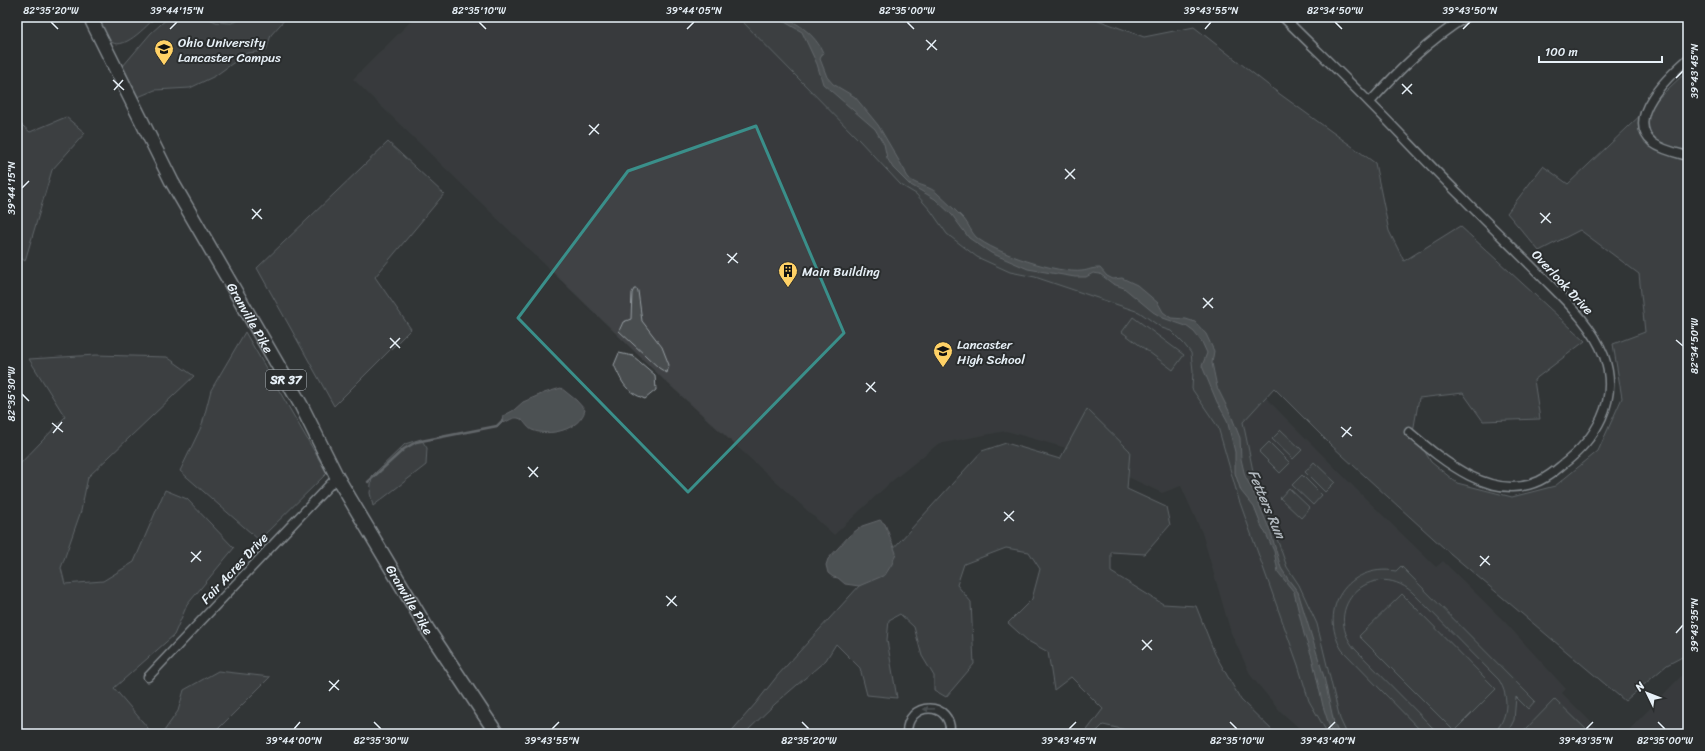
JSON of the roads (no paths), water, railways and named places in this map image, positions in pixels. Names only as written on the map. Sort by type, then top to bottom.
[{"type":"highway","name":"Granville Pike","points":[[90,17],[174,186],[300,405],[337,477],[428,630],[497,734]]},
{"type":"street","name":"Overlook Drive","points":[[1283,17],[1370,102],[1462,198],[1571,306],[1587,325],[1599,344],[1605,358],[1609,381],[1607,402],[1604,416],[1592,436],[1576,454],[1548,476],[1527,486],[1505,487],[1471,477],[1461,472],[1409,432]]},
{"type":"street","points":[[1370,102],[1399,70],[1421,50],[1436,37],[1466,17]]},
{"type":"street","points":[[1688,59],[1656,91],[1648,107],[1644,126],[1646,135],[1656,145],[1688,156]]},
{"type":"street","name":"Fair Acres Drive","points":[[148,677],[337,477]]},
{"type":"street","points":[[907,734],[907,725],[910,718],[918,711],[926,708],[935,709],[948,719],[951,728],[950,734]]},
{"type":"waterway","points":[[368,482],[404,449],[416,442],[497,426],[502,421]]},
{"type":"place","name":"Ohio University Lancaster Campus","points":[[164,66]]},
{"type":"place","name":"Main Building","points":[[788,288]]},
{"type":"place","name":"Lancaster High School","points":[[943,368]]},
{"type":"water label","name":"Fetters Run","points":[[1267,504]]}]
